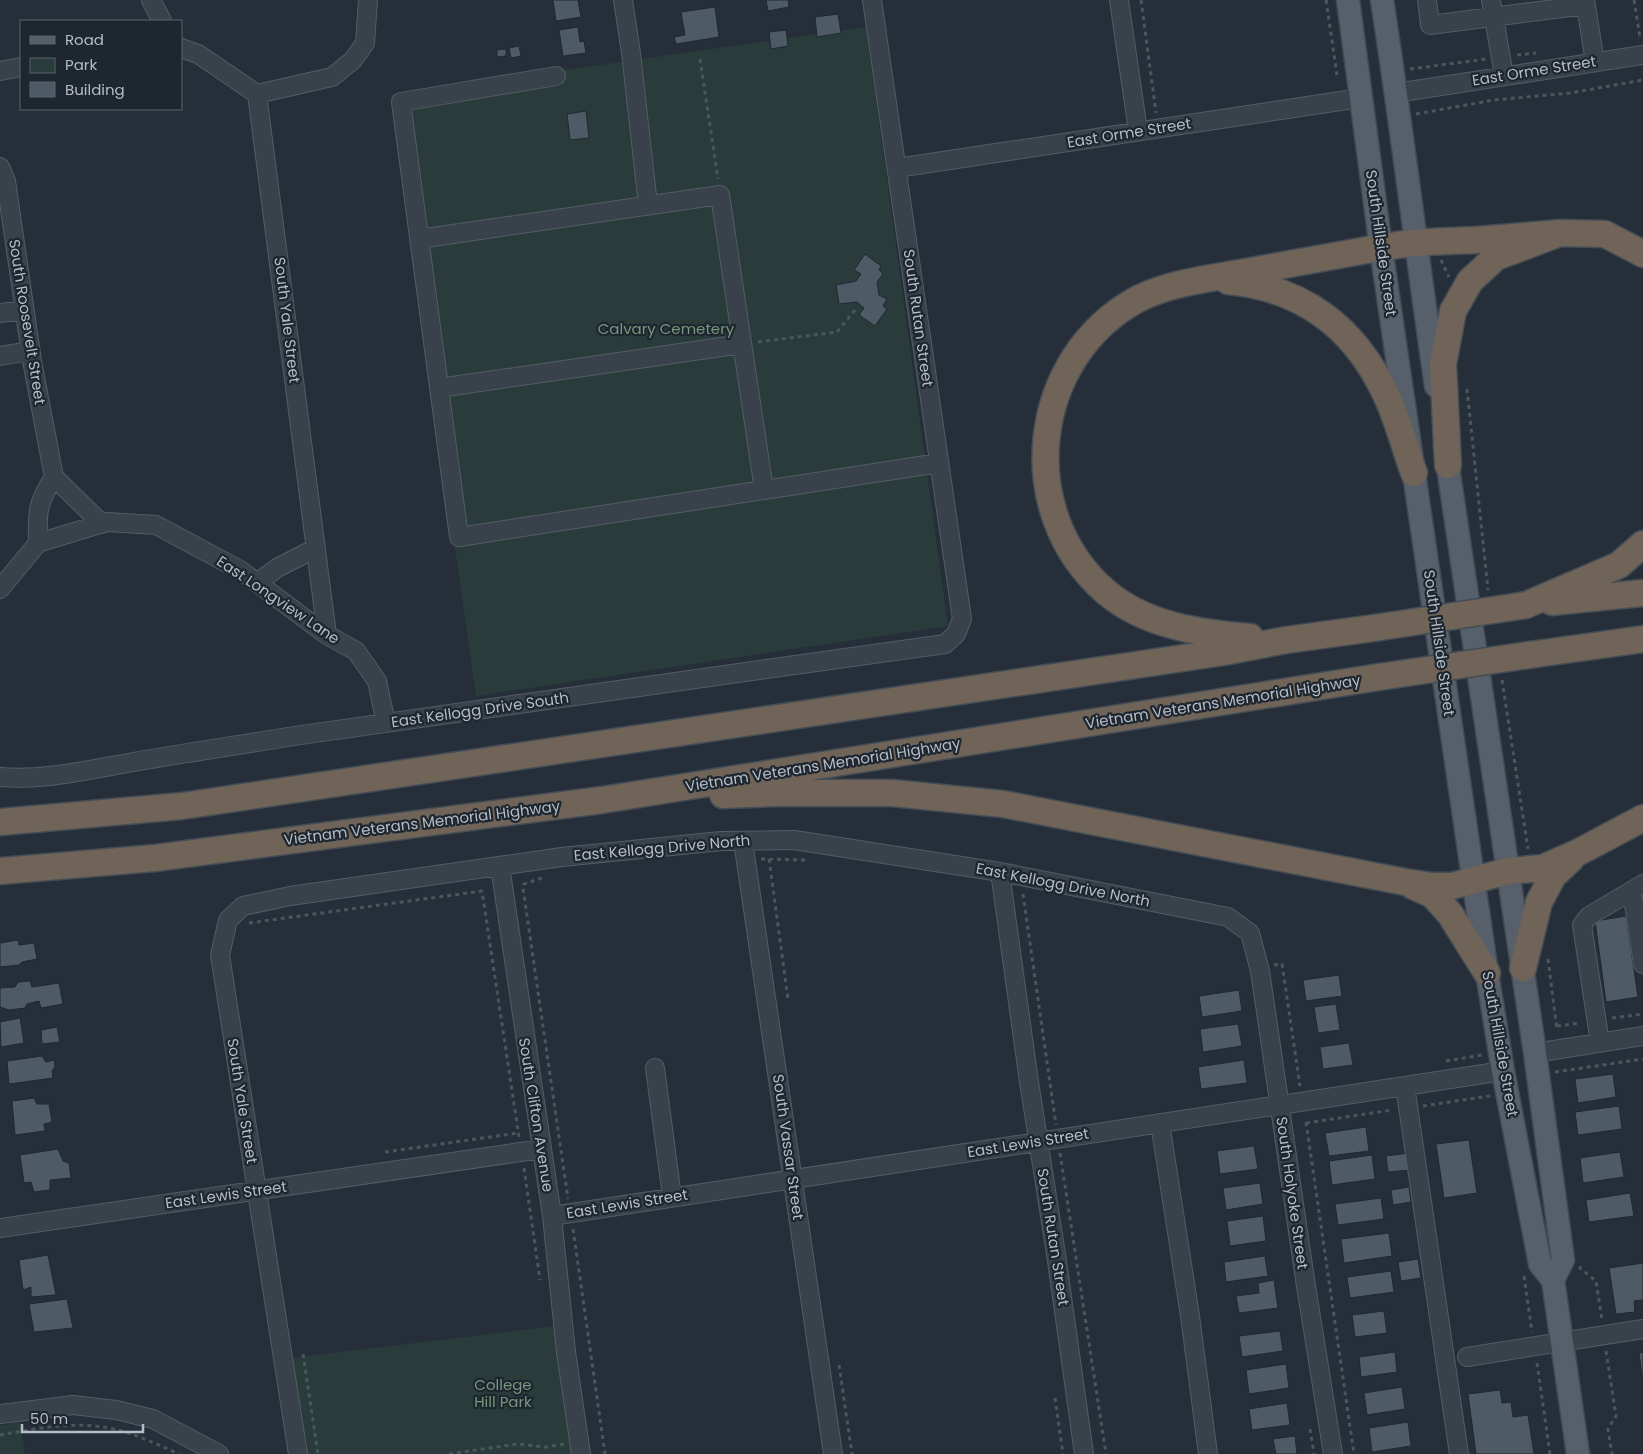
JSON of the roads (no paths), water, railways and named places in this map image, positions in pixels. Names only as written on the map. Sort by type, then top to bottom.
[{"type":"highway","points":[[1448,465],[1443,364],[1453,311],[1470,281],[1496,257],[1560,233]]},
{"type":"highway","points":[[1286,640],[1214,634],[1185,629],[1130,608],[1107,592],[1076,558],[1064,536],[1050,498],[1046,476],[1045,451],[1047,426],[1054,399],[1066,371],[1083,347],[1114,315],[1139,299],[1172,287],[1381,248],[1426,248],[1560,233],[1604,234],[1643,254]]},
{"type":"highway","points":[[1200,281],[1237,282],[1272,289],[1299,300],[1339,326],[1363,355],[1387,397],[1414,473]]},
{"type":"highway","points":[[1526,605],[1619,565],[1643,544]]},
{"type":"highway","points":[[0,822],[182,806],[1526,605],[1643,593]]},
{"type":"highway","name":"Vietnam Veterans Memorial Highway","points":[[0,871],[155,858],[602,800],[1379,677],[1643,639]]},
{"type":"highway","points":[[602,800],[777,793],[892,793],[1003,804],[1405,882],[1452,886],[1508,871],[1543,868],[1577,853],[1643,818]]},
{"type":"highway","points":[[1523,968],[1539,902],[1553,876],[1577,853]]},
{"type":"highway","points":[[1405,882],[1433,895],[1450,914],[1487,974]]},
{"type":"main road","name":"South Hillside Street","points":[[1348,0],[1350,100],[1381,248],[1487,974],[1503,1071],[1540,1264],[1553,1280],[1578,1454]]},
{"type":"main road","name":"South Hillside Street","points":[[1382,0],[1396,93],[1426,248],[1448,465],[1536,1053],[1563,1260],[1553,1280]]},
{"type":"street","points":[[151,0],[161,20]]},
{"type":"street","points":[[182,48],[198,54],[257,94],[332,77],[353,60],[365,43],[368,0]]},
{"type":"street","points":[[623,0],[631,53],[648,206]]},
{"type":"street","name":"South Rutan Street","points":[[872,0],[962,619],[956,634]]},
{"type":"street","points":[[1119,0],[1138,132]]},
{"type":"street","points":[[1427,0],[1430,25],[1492,8],[1585,2],[1595,62]]},
{"type":"street","points":[[1492,8],[1504,76]]},
{"type":"street","name":"East Orme Street","points":[[1396,93],[1643,54]]},
{"type":"street","points":[[0,71],[20,68]]},
{"type":"street","points":[[556,76],[401,102],[459,537],[939,463]]},
{"type":"street","name":"South Yale Street","points":[[257,94],[327,635]]},
{"type":"street","name":"East Orme Street","points":[[897,168],[1350,100]]},
{"type":"street","name":"South Roosevelt Street","points":[[1,173],[6,181],[6,221],[54,477]]},
{"type":"street","points":[[419,239],[720,195],[764,490]]},
{"type":"street","points":[[0,313],[24,310]]},
{"type":"street","points":[[439,388],[742,344]]},
{"type":"street","points":[[0,356],[30,351]]},
{"type":"street","points":[[0,589],[38,543],[37,517],[42,495],[54,477],[102,524]]},
{"type":"street","name":"East Longview Lane","points":[[38,543],[107,522],[156,525],[240,570],[327,635],[356,651],[377,681],[386,723]]},
{"type":"street","points":[[257,583],[277,568],[316,548]]},
{"type":"street","name":"East Kellogg Drive South","points":[[0,777],[13,778],[88,770],[386,723],[945,644],[956,634]]},
{"type":"street","name":"East Kellogg Drive North","points":[[235,924],[228,920],[243,906],[290,896],[562,857],[721,841],[794,840],[1000,872],[1228,917],[1250,933]]},
{"type":"street","name":"South Vassar Street","points":[[742,841],[833,1454]]},
{"type":"street","name":"South Clifton Avenue","points":[[500,866],[552,1216],[566,1352],[581,1454]]},
{"type":"street","name":"South Rutan Street","points":[[1000,872],[1084,1454]]},
{"type":"street","points":[[1600,1043],[1582,925],[1589,916],[1637,888],[1643,964]]},
{"type":"street","name":"South Yale Street","points":[[235,924],[220,955],[298,1454]]},
{"type":"street","name":"South Holyoke Street","points":[[1250,933],[1260,971],[1306,1286],[1333,1454]]},
{"type":"street","points":[[1536,1053],[1643,1036]]},
{"type":"street","points":[[655,1068],[672,1197]]},
{"type":"street","name":"East Lewis Street","points":[[552,1216],[1503,1071]]},
{"type":"street","points":[[1404,1086],[1459,1454]]},
{"type":"street","points":[[1160,1123],[1190,1316],[1208,1454]]},
{"type":"street","name":"East Lewis Street","points":[[0,1228],[541,1149]]},
{"type":"street","points":[[1467,1357],[1643,1329]]},
{"type":"street","points":[[0,1414],[73,1406],[116,1410],[153,1419],[219,1454]]},
{"type":"park label","name":"Calvary Cemetery","points":[[666,329]]},
{"type":"park label","name":"College Hill Park","points":[[503,1394]]}]
